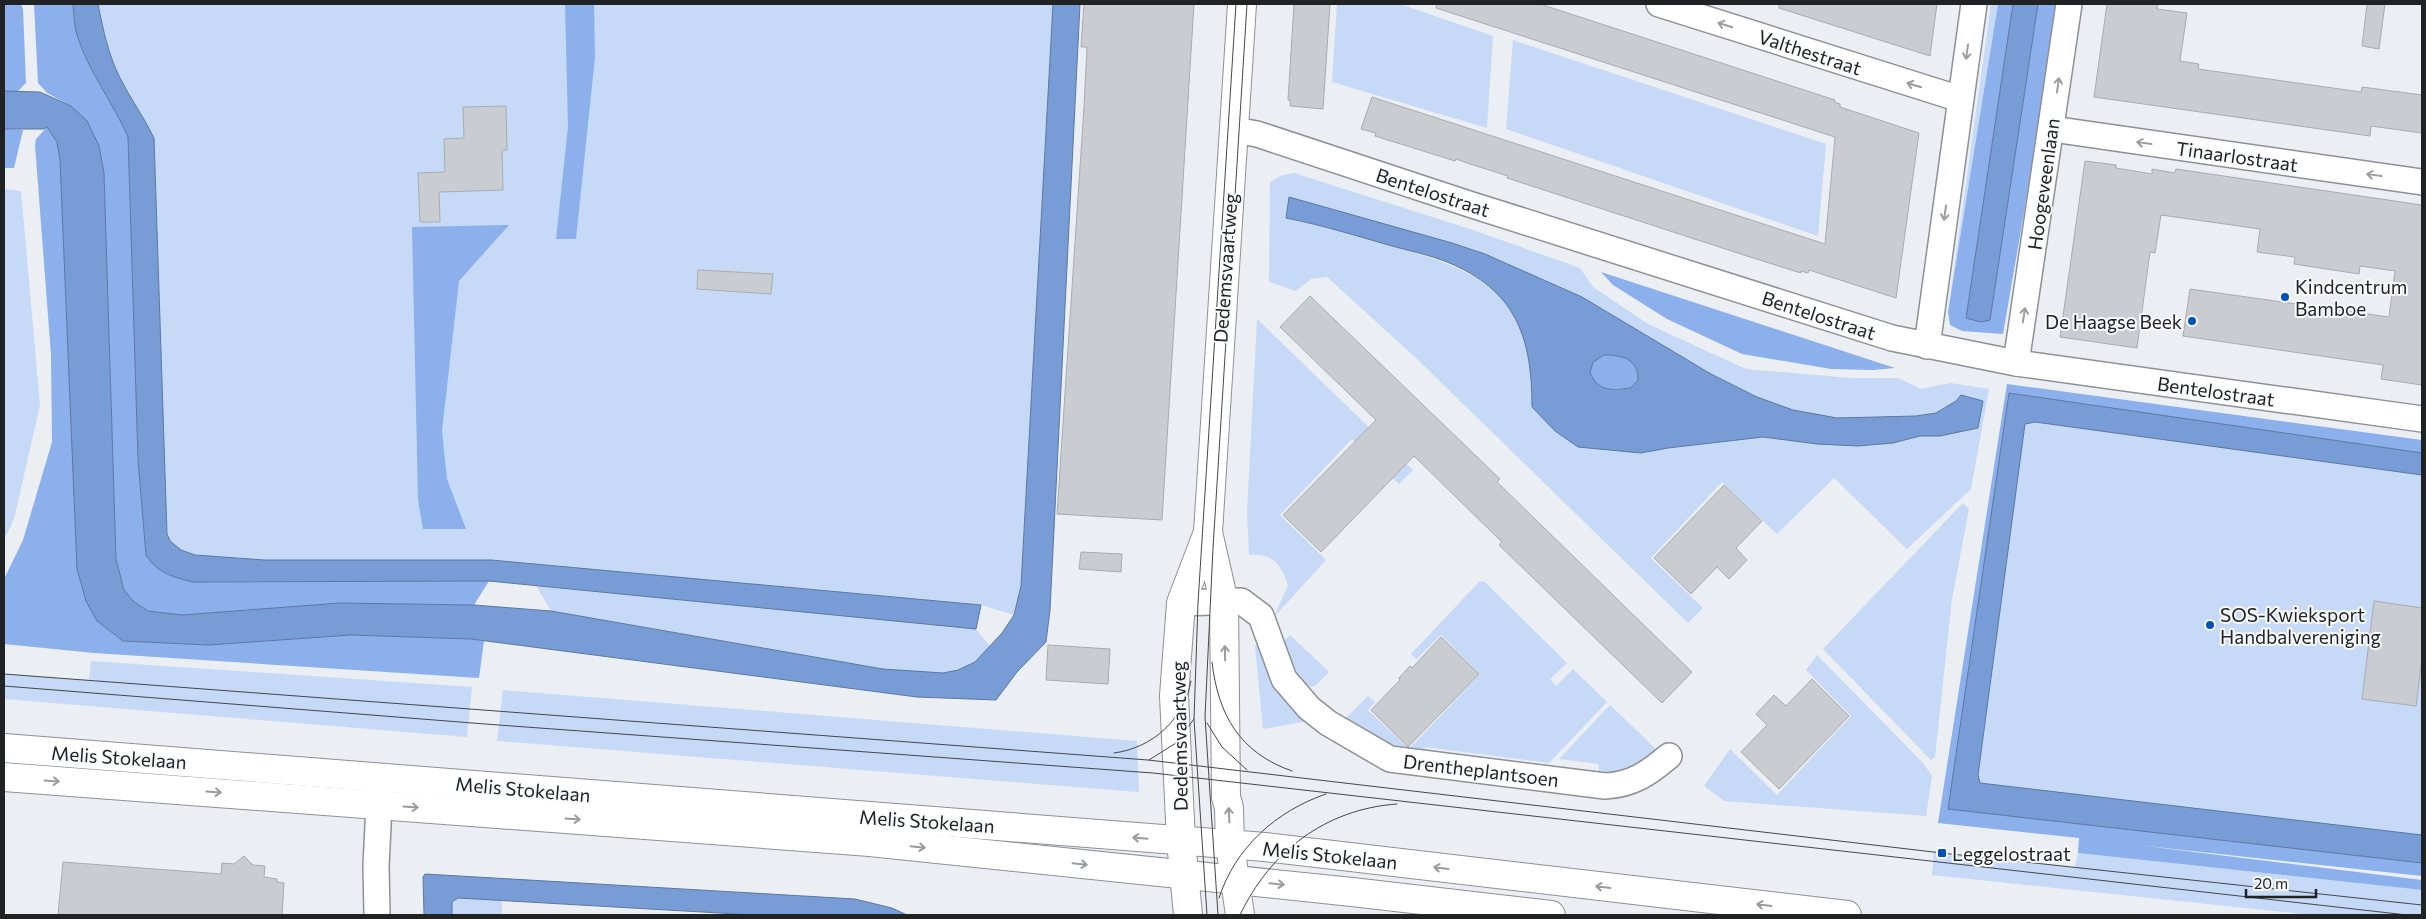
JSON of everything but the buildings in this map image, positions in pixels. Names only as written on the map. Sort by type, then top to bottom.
[{"type":"street","name":"Dedemsvaartweg","points":[[1240,915],[1230,845],[1226,797],[1224,602],[1208,532],[1242,4]]},
{"type":"street","name":"Valthestraat","points":[[1660,4],[1960,99]]},
{"type":"street","points":[[1927,346],[1974,4]]},
{"type":"street","name":"Hoogeveenlaan","points":[[2016,363],[2052,130],[2069,4]]},
{"type":"street","name":"Bentelostraat","points":[[1234,130],[1257,134],[1469,204],[1892,338],[2016,363],[2422,419]]},
{"type":"street","name":"Tinaarlostraat","points":[[2052,130],[2422,182]]},
{"type":"street","name":"Dedemsvaartweg","points":[[1188,915],[1181,842],[1174,696],[1181,603],[1208,532]]},
{"type":"street","name":"Drentheplantsoen","points":[[1181,603],[1241,601],[1261,616],[1284,679],[1309,708],[1328,724],[1390,759],[1605,786],[1622,785],[1647,774],[1669,756]]},
{"type":"street","name":"Melis Stokelaan","points":[[4,748],[379,791],[1343,891],[1551,915]]},
{"type":"street","name":"Melis Stokelaan","points":[[4,777],[379,791],[1230,845],[1847,915]]},
{"type":"street","points":[[377,915],[376,866],[379,791]]},
{"type":"shaded area","points":[[4,4],[21,4],[23,9],[26,83],[17,92],[4,91]]},
{"type":"shaded area","points":[[34,4],[73,4],[75,27],[81,49],[128,136],[138,460],[146,555],[192,582],[489,581],[474,605],[340,603],[182,615],[148,611],[133,601],[124,590],[116,559],[104,173],[99,146],[71,106],[47,93],[38,83]]},
{"type":"shaded area","points":[[73,4],[98,4],[112,60],[154,138],[167,534],[170,541],[181,550],[195,555],[264,560],[491,560],[981,605],[976,629],[489,581],[192,582],[172,576],[155,566],[146,555],[138,460],[128,137],[82,49],[75,27]]},
{"type":"shaded area","points":[[98,4],[1054,4],[1021,586],[1014,615],[981,605],[491,560],[264,560],[195,555],[181,550],[170,541],[167,534],[154,138],[112,60]]},
{"type":"shaded area","points":[[565,4],[594,4],[595,57],[576,239],[556,239],[568,127]]},
{"type":"shaded area","points":[[1053,4],[1080,4],[1050,610],[1046,642],[1017,672],[996,700],[917,697],[471,639],[351,635],[209,645],[123,641],[97,621],[86,601],[77,569],[60,160],[57,142],[47,127],[44,129],[4,129],[4,91],[40,92],[71,106],[87,121],[99,146],[104,173],[116,559],[124,590],[133,601],[148,611],[182,615],[340,603],[474,605],[551,611],[883,669],[943,673],[958,670],[975,662],[1002,633],[1014,615],[1021,586]]},
{"type":"shaded area","points":[[1337,4],[1400,4],[1493,36],[1487,128],[1332,82]]},
{"type":"shaded area","points":[[1991,4],[1998,4],[1948,312]]},
{"type":"shaded area","points":[[1998,4],[2013,4],[1966,318],[1981,322],[1990,319],[2038,4],[2060,4],[2003,334],[1962,331],[1950,325],[1948,312]]},
{"type":"shaded area","points":[[2013,4],[2038,4],[1990,320],[1981,322],[1966,318]]},
{"type":"shaded area","points":[[1513,40],[1826,144],[1818,236],[1506,129]]},
{"type":"shaded area","points":[[47,127],[57,142],[60,160],[97,621],[123,641],[209,645],[351,635],[471,639],[484,641],[479,678],[94,653],[4,644],[4,579],[23,540],[52,442],[51,355],[35,145],[36,139]]},
{"type":"shaded area","points":[[4,129],[23,130],[14,168],[4,168]]},
{"type":"shaded area","points":[[1294,173],[1470,229],[1580,268],[1593,287],[1648,324],[1746,369],[1851,378],[1898,378],[1921,389],[1950,383],[1989,389],[1971,489],[1907,549],[1834,478],[1777,534],[1722,482],[1651,558],[1703,608],[1688,623],[1416,358],[1327,277],[1311,279],[1296,291],[1269,282],[1270,182],[1280,176]],"holes":[[[1286,218],[1413,232],[1485,254],[1656,342],[1711,374],[1757,397],[1793,410],[1837,418],[1916,416],[1936,413],[1956,401],[1940,436],[1920,436],[1893,443],[1858,446],[1817,444],[1763,437],[1641,453],[1532,407],[1530,370],[1524,339],[1514,315],[1499,296],[1480,280],[1426,256]]]},
{"type":"shaded area","points":[[4,189],[21,191],[40,405],[14,519],[4,540]]},
{"type":"shaded area","points":[[1289,197],[1485,254],[1582,297],[1711,374],[1757,397],[1793,410],[1837,418],[1916,416],[1936,413],[1956,401],[1961,395],[1983,401],[1978,428],[1940,436],[1920,436],[1893,443],[1858,446],[1817,444],[1763,437],[1641,453],[1578,447],[1555,431],[1532,407],[1528,359],[1523,338],[1515,319],[1504,302],[1489,287],[1470,273],[1427,255],[1286,218]],"holes":[[[1604,355],[1623,357],[1636,367],[1638,380],[1631,388],[1612,389],[1597,384],[1590,373],[1593,362]]]},
{"type":"shaded area","points":[[509,225],[459,281],[442,431],[447,479],[466,529],[423,529],[418,500],[412,227]]},
{"type":"shaded area","points":[[1601,272],[1895,368],[1873,370],[1831,369],[1742,354],[1667,319],[1613,285]]},
{"type":"shaded area","points":[[1257,319],[1413,470],[1399,484],[1352,439],[1280,515],[1326,560],[1274,617],[1288,585],[1275,561],[1264,556],[1249,555],[1247,512]]},
{"type":"shaded area","points":[[1604,355],[1623,357],[1636,367],[1638,380],[1631,388],[1608,389],[1595,384],[1590,373],[1593,362]]},
{"type":"shaded area","points":[[2007,384],[2422,440],[2422,453],[2009,393],[1949,809],[2422,863],[2422,876],[2137,845],[2422,880],[2422,890],[2078,853],[2079,838],[1938,823]]},
{"type":"shaded area","points":[[2009,393],[2422,453],[2422,475],[2035,422],[2025,424],[1978,775],[1980,783],[2422,835],[2422,863],[1948,809]]},
{"type":"shaded area","name":"SOS-Kwieksport Handbalvereniging","points":[[2035,422],[2422,475],[2422,835],[1980,783],[1978,775],[2025,424]]},
{"type":"shaded area","points":[[1963,503],[1969,509],[1952,599],[1935,757],[1931,760],[1823,649]]},
{"type":"shaded area","points":[[1480,581],[1485,582],[1567,663],[1550,679],[1556,686],[1573,669],[1607,702],[1549,763],[1425,747],[1424,755],[1386,746],[1340,724],[1368,696],[1375,702],[1368,710],[1409,749],[1480,674],[1441,635],[1417,659],[1411,654]]},
{"type":"shaded area","points":[[536,585],[976,629],[990,646],[975,662],[958,670],[943,673],[883,669],[551,611]]},
{"type":"shaded area","points":[[1290,635],[1329,672],[1315,686],[1302,684],[1296,679],[1288,666],[1279,646]]},
{"type":"shaded area","points":[[1260,644],[1308,721],[1263,729],[1255,646]]},
{"type":"shaded area","points":[[1817,655],[1924,764],[1932,776],[1926,816],[1724,801],[1704,786],[1730,749],[1777,795],[1851,716],[1806,670]]},
{"type":"shaded area","points":[[91,661],[472,687],[467,737],[4,699],[4,674],[89,680]]},
{"type":"shaded area","points":[[503,690],[1137,741],[1139,792],[497,741]]},
{"type":"shaded area","points":[[1610,705],[1658,751],[1626,772],[1598,775],[1599,764],[1559,759]]},
{"type":"shaded area","points":[[1934,852],[2075,867],[2078,853],[2422,890],[2422,915],[2311,915],[1932,875]]},
{"type":"shaded area","points":[[425,874],[855,899],[892,908],[907,915],[754,915],[458,898],[452,902],[452,915],[424,915],[423,877]]},
{"type":"shaded area","points":[[458,898],[502,900],[502,915],[452,915],[452,902]]},
{"type":"tram line","points":[[1207,915],[1194,719],[1198,603],[1236,4]]},
{"type":"tram line","points":[[1218,915],[1205,717],[1213,548],[1247,4]]},
{"type":"tram line","points":[[1212,662],[1220,699],[1226,715],[1235,730],[1245,743],[1258,754],[1292,771]]},
{"type":"tram line","points":[[4,674],[1148,760],[1942,853],[2422,905]]},
{"type":"tram line","points":[[1114,753],[1142,745],[1164,729],[1182,708],[1191,681]]},
{"type":"tram line","points":[[4,686],[485,724],[1153,773],[2407,915]]},
{"type":"tram line","points":[[1149,760],[1176,743],[1194,719]]},
{"type":"tram line","points":[[1207,723],[1222,747],[1247,770]]},
{"type":"tram line","points":[[1219,898],[1235,863],[1260,834],[1290,810],[1326,794]]},
{"type":"tram line","points":[[1240,915],[1252,892],[1267,872],[1303,838],[1324,825],[1346,815],[1371,808],[1397,804]]},
{"type":"place","name":"Kindcentrum Bamboe","points":[[2285,297]]},
{"type":"place","name":"De Haagse Beek","points":[[2192,321]]},
{"type":"place","name":"SOS-Kwieksport Handbalvereniging","points":[[2210,625]]},
{"type":"place","name":"Leggelostraat","points":[[1942,853]]}]
